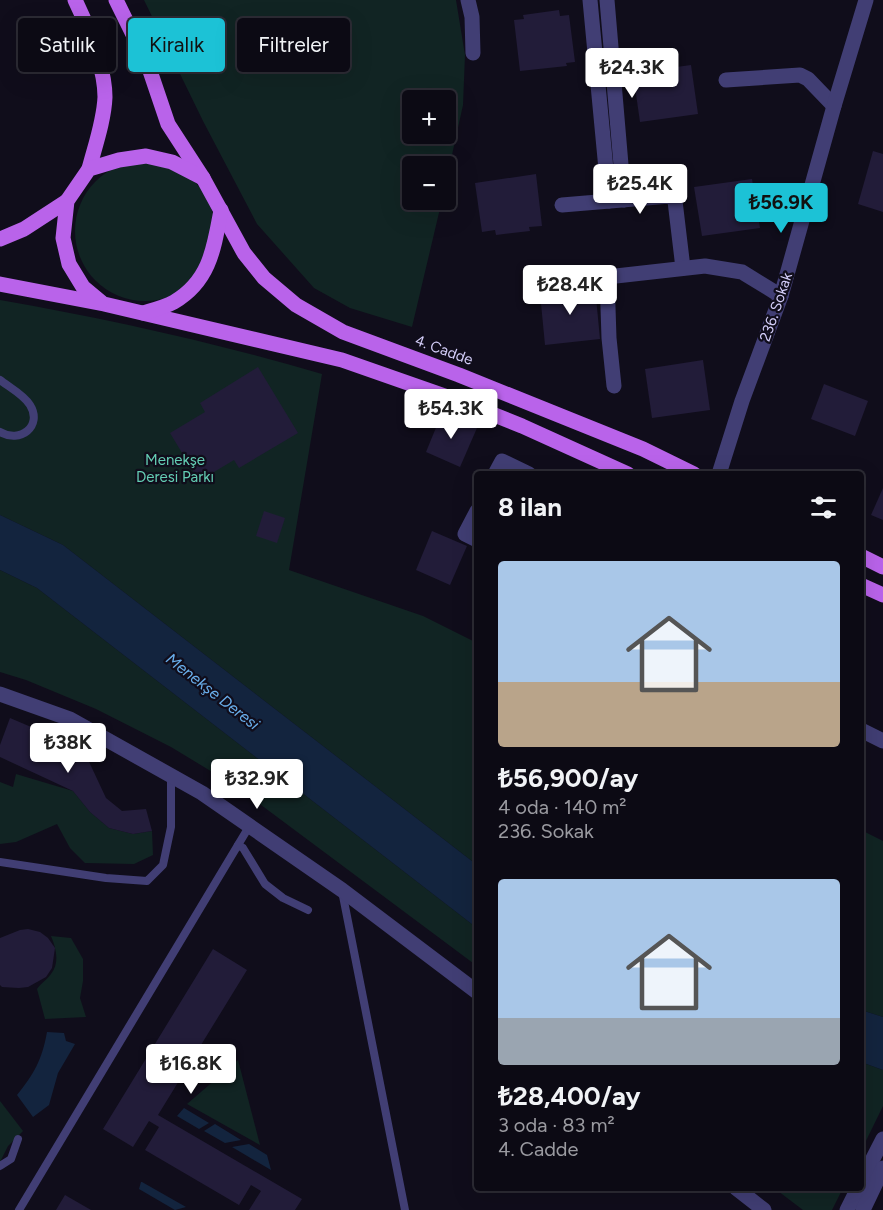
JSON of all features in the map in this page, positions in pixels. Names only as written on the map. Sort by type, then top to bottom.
[{"type":"main road","points":[[0,239],[24,229],[67,201],[89,169],[100,130],[105,98],[102,69],[75,0]]},
{"type":"main road","points":[[116,0],[148,65],[168,124],[203,177],[221,210],[208,267],[193,288],[173,303],[143,313]]},
{"type":"main road","points":[[89,169],[119,160],[146,156],[172,162],[203,177]]},
{"type":"main road","points":[[67,201],[63,238],[69,264],[83,286],[104,304]]},
{"type":"main road","name":"4. Cadde","points":[[221,210],[244,253],[264,278],[296,305],[343,332],[503,392],[643,449],[688,471]]},
{"type":"main road","points":[[0,284],[104,304],[342,360],[462,402],[621,471]]},
{"type":"main road","points":[[864,558],[883,567]]},
{"type":"main road","points":[[864,586],[883,595]]},
{"type":"street","points":[[468,0],[472,17],[473,53]]},
{"type":"street","points":[[590,0],[617,201]]},
{"type":"street","points":[[607,0],[617,201]]},
{"type":"street","name":"236. Sokak","points":[[720,471],[742,401],[781,296],[866,0]]},
{"type":"street","points":[[726,80],[800,75],[808,79],[834,106]]},
{"type":"street","points":[[562,205],[670,196],[675,201],[683,268]]},
{"type":"street","points":[[614,386],[609,338],[607,277],[705,266],[742,272],[781,296]]},
{"type":"street","points":[[497,471],[502,461],[523,471]]},
{"type":"street","points":[[474,517],[465,534],[474,538]]},
{"type":"street","points":[[0,694],[70,718],[202,793],[342,890],[474,990]]},
{"type":"street","points":[[864,732],[883,741]]},
{"type":"street","points":[[864,1176],[883,1139]]},
{"type":"street","points":[[863,1210],[883,1168]]},
{"type":"street","points":[[740,1191],[764,1210]]},
{"type":"street","points":[[847,1210],[856,1191]]},
{"type":"lane","points":[[0,380],[27,400],[32,407],[33,419],[30,428],[22,435],[11,437],[0,432]]},
{"type":"lane","points":[[0,862],[106,878],[147,881],[163,865],[171,827],[171,775]]},
{"type":"lane","points":[[19,1210],[250,825]]},
{"type":"lane","points":[[238,845],[243,848],[265,884],[283,897],[308,910]]},
{"type":"lane","points":[[342,890],[405,1210]]},
{"type":"lane","points":[[0,1166],[11,1160],[18,1139]]},
{"type":"green space","points":[[144,0],[456,0],[465,55],[463,105],[456,137],[456,90],[402,90],[402,144],[454,144],[452,156],[402,156],[402,210],[440,210],[412,327],[350,308],[314,288],[257,224],[179,72],[225,72],[225,18],[153,18]]},
{"type":"green space","points":[[145,161],[172,166],[195,181],[210,204],[215,231],[210,258],[195,281],[172,296],[145,301],[118,296],[95,281],[80,258],[75,231],[80,204],[95,181],[118,166]]},
{"type":"green space","name":"Menekşe Deresi Parkı","points":[[0,300],[162,332],[322,374],[289,570],[423,616],[474,642],[474,863],[63,545],[0,515]]},
{"type":"green space","points":[[0,570],[37,588],[474,926],[474,964],[237,787],[171,747],[96,709],[26,680],[0,672]]},
{"type":"green space","points":[[16,774],[73,791],[90,812],[109,828],[133,834],[152,831],[153,855],[134,864],[85,863],[70,848],[57,824],[16,842],[0,844],[0,782],[13,787]]},
{"type":"green space","points":[[864,832],[883,841],[883,1017],[864,1011]]},
{"type":"green space","points":[[51,936],[71,938],[83,959],[80,998],[86,1017],[45,1019],[37,989],[56,965],[56,950]]},
{"type":"green space","points":[[238,1060],[260,1145],[187,1104]]},
{"type":"green space","points":[[864,1063],[883,1070],[883,1106],[864,1145]]},
{"type":"green space","points":[[0,1101],[23,1131],[8,1146],[0,1162]]},
{"type":"green space","points":[[778,1191],[842,1191],[832,1210],[803,1210]]},
{"type":"water","name":"Menekşe Deresi","points":[[0,515],[63,545],[474,863],[474,926],[37,588],[0,570]]},
{"type":"water","points":[[864,1011],[883,1017],[883,1070],[864,1063]]},
{"type":"water","points":[[47,1032],[64,1033],[66,1041],[75,1044],[58,1073],[49,1105],[33,1117],[17,1095],[36,1066],[43,1051]]},
{"type":"water","points":[[184,1108],[209,1123],[199,1129],[177,1116]]},
{"type":"water","points":[[215,1124],[241,1140],[225,1143],[204,1131]]},
{"type":"water","points":[[249,1144],[267,1155],[271,1170],[232,1147]]},
{"type":"water","points":[[141,1182],[186,1207],[175,1210],[139,1189]]},
{"type":"building","points":[[559,10],[560,16],[569,15],[575,62],[566,63],[567,66],[520,71],[514,20],[524,19],[523,15]]},
{"type":"building","points":[[691,65],[698,114],[640,122],[633,73]]},
{"type":"building","points":[[873,151],[883,154],[883,212],[858,204]]},
{"type":"building","points":[[536,174],[542,226],[529,227],[530,231],[496,235],[495,230],[482,232],[475,183]]},
{"type":"building","points":[[752,179],[760,228],[702,236],[694,187]]},
{"type":"building","points":[[595,287],[600,339],[545,345],[540,293]]},
{"type":"building","points":[[703,360],[710,410],[652,418],[645,369]]},
{"type":"building","points":[[258,367],[298,433],[239,468],[234,460],[199,481],[170,433],[205,412],[200,403]]},
{"type":"building","points":[[824,384],[868,401],[855,436],[811,419]]},
{"type":"building","points":[[442,413],[477,428],[460,467],[426,452]]},
{"type":"building","points":[[883,488],[883,520],[871,515]]},
{"type":"building","points":[[264,511],[285,518],[277,543],[256,536]]},
{"type":"building","points":[[432,531],[467,546],[450,585],[416,570]]},
{"type":"building","points":[[10,718],[83,749],[106,798],[122,811],[146,809],[152,831],[133,834],[109,828],[90,812],[73,791],[0,757],[0,745]]},
{"type":"building","points":[[28,929],[40,932],[55,948],[52,968],[46,977],[28,987],[2,987],[0,985],[0,938]]},
{"type":"building","points":[[213,949],[247,970],[158,1115],[302,1199],[295,1210],[249,1210],[261,1191],[251,1185],[239,1205],[145,1150],[159,1127],[149,1121],[133,1147],[103,1129]]},
{"type":"building","points":[[65,1195],[91,1210],[56,1210]]}]
